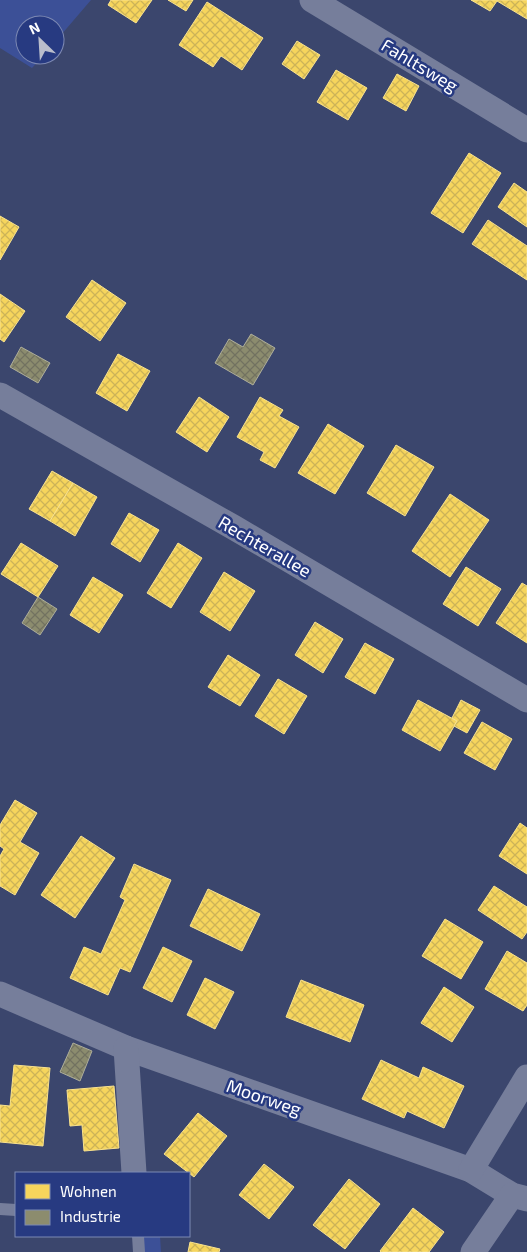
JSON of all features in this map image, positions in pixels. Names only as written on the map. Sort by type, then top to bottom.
[{"type":"street","name":"Fahltsweg","points":[[312,0],[527,130]]},
{"type":"street","name":"Rechterallee","points":[[0,395],[233,527],[527,700]]},
{"type":"street","name":"Moorweg","points":[[0,994],[126,1048],[471,1170],[519,1197]]},
{"type":"street","points":[[126,1048],[134,1172]]},
{"type":"street","points":[[471,1170],[527,1077]]},
{"type":"street","points":[[472,1252],[519,1197]]},
{"type":"lane","points":[[0,1209],[15,1210]]},
{"type":"lane","points":[[138,1237],[140,1252]]},
{"type":"shaded area","points":[[0,0],[91,0],[65,30],[65,15],[15,15],[15,57],[0,48]]},
{"type":"shaded area","points":[[138,1237],[160,1237],[161,1252],[139,1252]]},
{"type":"building: Wohnen","points":[[111,0],[152,0],[136,23],[108,5]]},
{"type":"building: Wohnen","points":[[168,0],[193,0],[186,11]]},
{"type":"building: Wohnen","points":[[471,0],[527,0],[527,19],[497,1],[490,11]]},
{"type":"building: Wohnen","points":[[207,2],[263,38],[242,70],[221,56],[213,67],[179,45]]},
{"type":"building: Wohnen","points":[[297,41],[320,55],[304,79],[282,64]]},
{"type":"building: Wohnen","points":[[336,70],[367,88],[348,120],[317,102]]},
{"type":"building: Wohnen","points":[[397,74],[419,86],[406,111],[383,98]]},
{"type":"building: Wohnen","points":[[469,153],[501,173],[463,233],[431,213]]},
{"type":"building: Wohnen","points":[[514,183],[527,192],[527,227],[498,207]]},
{"type":"building: Wohnen","points":[[0,216],[19,227],[0,260]]},
{"type":"building: Wohnen","points":[[488,220],[527,246],[527,280],[472,244]]},
{"type":"building: Wohnen","points":[[92,280],[126,303],[100,341],[66,317]]},
{"type":"building: Wohnen","points":[[0,294],[25,311],[4,342],[0,339]]},
{"type":"building: Wohnen","points":[[118,354],[150,371],[127,411],[96,393]]},
{"type":"building: Wohnen","points":[[199,397],[229,417],[207,452],[176,432]]},
{"type":"building: Wohnen","points":[[260,397],[283,410],[279,416],[299,427],[275,468],[260,460],[264,452],[237,437]]},
{"type":"building: Wohnen","points":[[328,424],[364,446],[335,494],[298,473]]},
{"type":"building: Wohnen","points":[[396,445],[434,467],[405,516],[367,493]]},
{"type":"building: Wohnen","points":[[52,471],[73,483],[50,521],[29,509]]},
{"type":"building: Wohnen","points":[[73,483],[97,497],[75,536],[50,521]]},
{"type":"building: Wohnen","points":[[450,494],[489,520],[450,577],[412,551]]},
{"type":"building: Wohnen","points":[[129,513],[159,530],[140,562],[111,544]]},
{"type":"building: Wohnen","points":[[21,543],[58,566],[38,597],[1,574]]},
{"type":"building: Wohnen","points":[[178,543],[202,558],[171,608],[147,593]]},
{"type":"building: Wohnen","points":[[466,567],[501,589],[478,626],[443,604]]},
{"type":"building: Wohnen","points":[[224,572],[255,591],[230,631],[200,612]]},
{"type":"building: Wohnen","points":[[93,577],[123,595],[99,633],[70,615]]},
{"type":"building: Wohnen","points":[[522,583],[527,586],[527,643],[496,623]]},
{"type":"building: Wohnen","points":[[315,622],[343,639],[323,673],[295,655]]},
{"type":"building: Wohnen","points":[[365,643],[394,659],[375,694],[345,677]]},
{"type":"building: Wohnen","points":[[228,655],[260,675],[240,706],[208,687]]},
{"type":"building: Wohnen","points":[[278,679],[307,696],[284,734],[255,716]]},
{"type":"building: Wohnen","points":[[418,700],[457,721],[440,751],[402,730]]},
{"type":"building: Wohnen","points":[[461,700],[480,710],[467,733],[454,726],[457,721],[452,718]]},
{"type":"building: Wohnen","points":[[482,722],[512,739],[495,770],[464,753]]},
{"type":"building: Wohnen","points":[[15,800],[37,813],[20,842],[39,853],[15,895],[0,886],[0,856],[4,849],[0,846],[0,825]]},
{"type":"building: Wohnen","points":[[520,823],[527,828],[527,874],[499,856]]},
{"type":"building: Wohnen","points":[[81,836],[115,858],[75,918],[41,895]]},
{"type":"building: Wohnen","points":[[134,864],[171,880],[130,972],[120,968],[108,995],[70,978],[84,947],[101,954],[125,900],[120,897]]},
{"type":"building: Wohnen","points":[[494,886],[527,907],[527,932],[522,939],[478,910]]},
{"type":"building: Wohnen","points":[[208,889],[260,914],[242,951],[190,926]]},
{"type":"building: Wohnen","points":[[445,919],[483,942],[461,979],[422,956]]},
{"type":"building: Wohnen","points":[[163,947],[192,961],[172,1002],[143,988]]},
{"type":"building: Wohnen","points":[[507,951],[527,963],[527,1005],[523,1011],[485,989]]},
{"type":"building: Wohnen","points":[[205,978],[234,992],[215,1029],[187,1015]]},
{"type":"building: Wohnen","points":[[301,980],[364,1005],[350,1042],[286,1017]]},
{"type":"building: Wohnen","points":[[444,987],[474,1007],[452,1042],[421,1023]]},
{"type":"building: Wohnen","points":[[381,1060],[419,1078],[423,1067],[464,1086],[444,1128],[407,1111],[404,1118],[362,1099]]},
{"type":"building: Wohnen","points":[[14,1065],[50,1068],[43,1146],[0,1142],[0,1105],[10,1106]]},
{"type":"building: Wohnen","points":[[114,1086],[119,1148],[84,1151],[82,1125],[70,1126],[67,1090]]},
{"type":"building: Wohnen","points":[[198,1113],[227,1136],[194,1177],[190,1172],[164,1154]]},
{"type":"building: Wohnen","points":[[264,1164],[294,1187],[269,1219],[239,1195]]},
{"type":"building: Wohnen","points":[[349,1179],[380,1204],[345,1249],[313,1225]]},
{"type":"building: Wohnen","points":[[413,1208],[444,1232],[429,1252],[381,1252],[380,1251]]},
{"type":"building: Wohnen","points":[[190,1242],[220,1249],[219,1252],[188,1252]]},
{"type":"building: Industrie","points":[[251,334],[275,348],[253,385],[215,363],[229,339],[243,347]]},
{"type":"building: Industrie","points":[[21,347],[50,363],[38,383],[10,367]]},
{"type":"building: Industrie","points":[[38,597],[57,609],[40,635],[22,623]]},
{"type":"building: Industrie","points":[[73,1043],[92,1051],[80,1081],[60,1072]]}]
